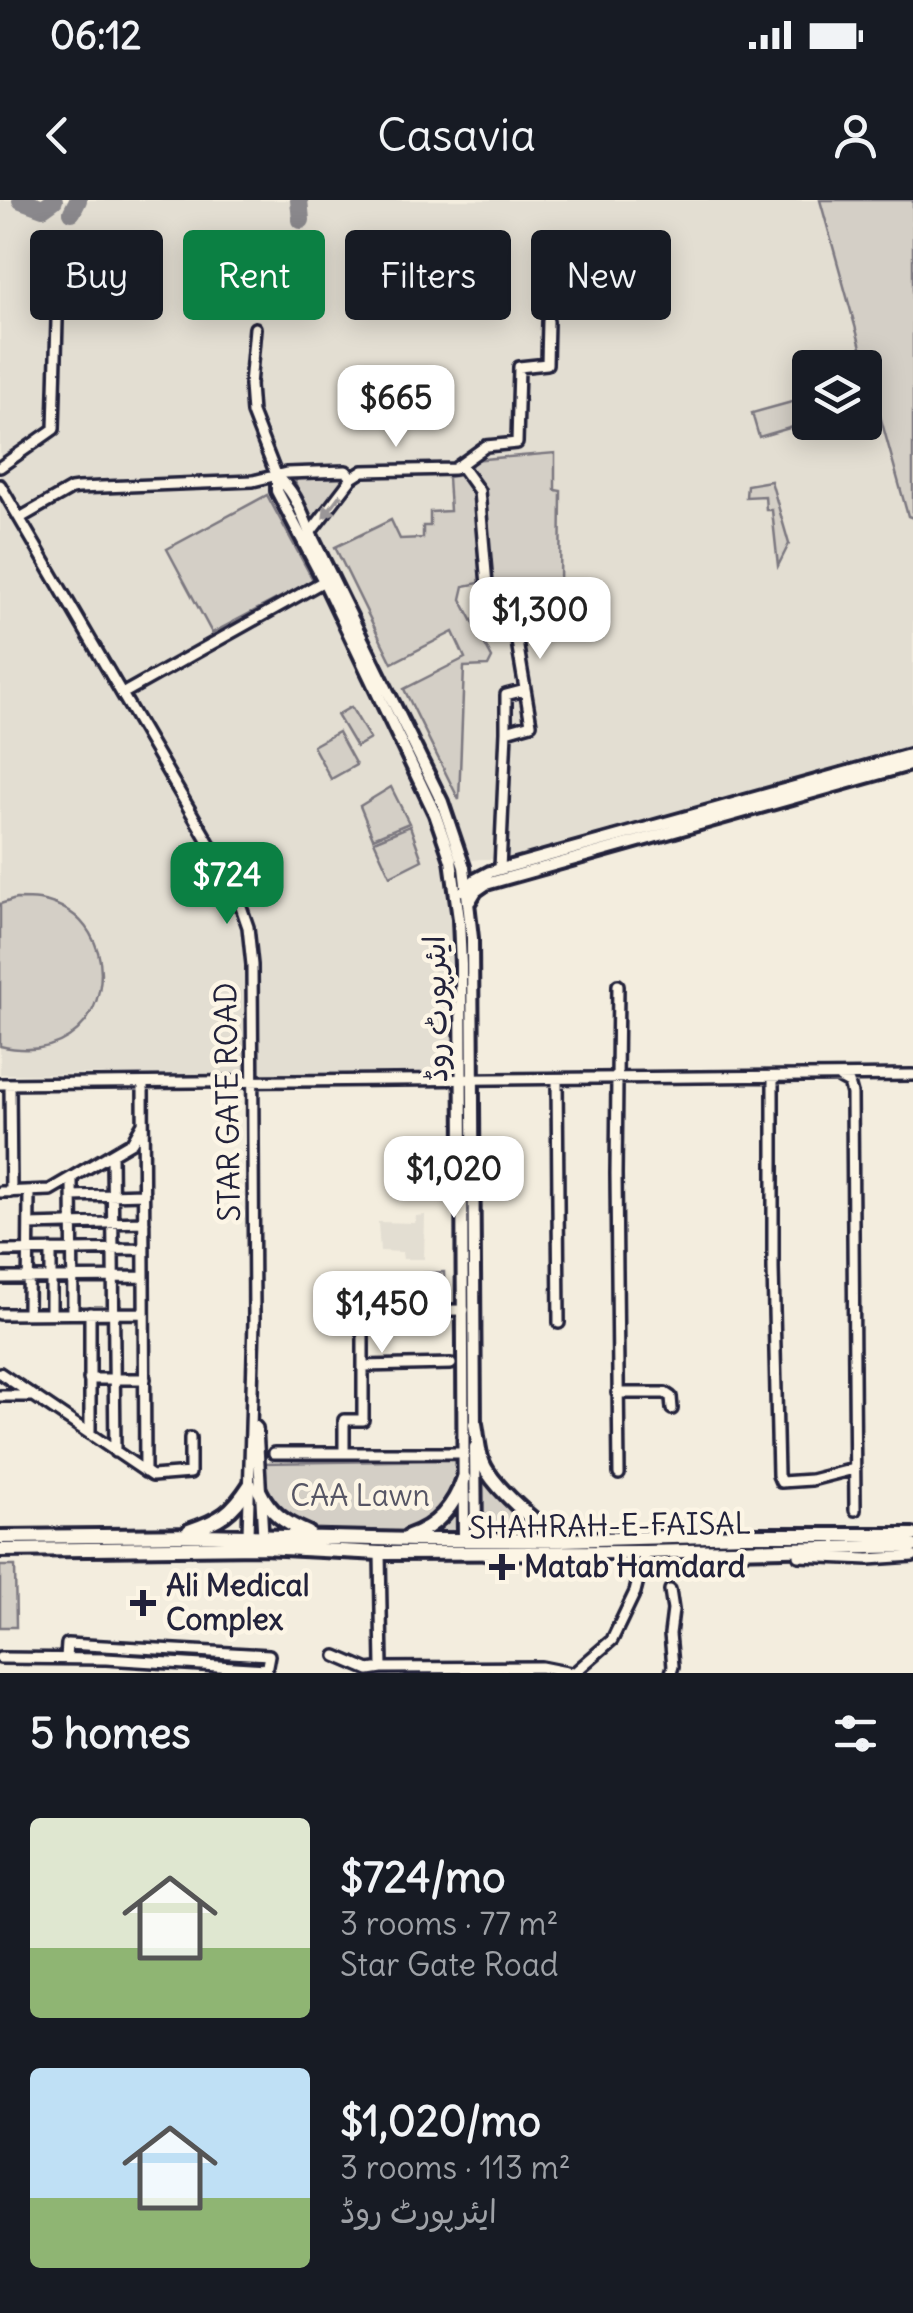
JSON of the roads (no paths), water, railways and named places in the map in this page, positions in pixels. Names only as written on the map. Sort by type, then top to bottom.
[{"type":"highway","points":[[475,1424],[487,1471],[542,1529],[561,1540]]},
{"type":"highway","points":[[378,1546],[421,1532],[451,1506],[464,1478]]},
{"type":"highway","points":[[178,1536],[228,1514],[254,1487],[276,1516],[314,1536]]},
{"type":"highway","name":"SHAHRAH-E-FAISAL","points":[[248,1541],[263,1536],[314,1536],[378,1546],[470,1540],[910,1534]]},
{"type":"highway","points":[[0,1537],[178,1536],[248,1541]]},
{"type":"highway","points":[[4,1551],[248,1541]]},
{"type":"highway","name":"SHAHRAH-E-FAISAL","points":[[248,1541],[645,1552],[913,1546]]},
{"type":"main road","points":[[276,477],[296,498],[345,615],[442,802],[463,903]]},
{"type":"main road","points":[[276,477],[277,491],[345,615]]},
{"type":"main road","points":[[463,903],[480,877],[913,754]]},
{"type":"main road","points":[[456,860],[480,877],[913,764]]},
{"type":"main road","points":[[456,860],[480,877]]},
{"type":"main road","points":[[463,903],[476,891],[480,877]]},
{"type":"main road","name":"ایئرپورٹ روڈ","points":[[463,903],[475,1424],[470,1540]]},
{"type":"main road","name":"ایئرپورٹ روڈ","points":[[468,1079],[464,1478],[470,1540]]},
{"type":"street","points":[[0,467],[54,430],[57,320]]},
{"type":"street","points":[[310,533],[352,478],[364,471],[454,469],[486,446],[517,444],[519,367],[548,364],[548,322]]},
{"type":"street","points":[[255,328],[252,413],[276,477]]},
{"type":"street","points":[[461,466],[480,491],[488,585],[514,624],[531,724],[506,732]]},
{"type":"street","points":[[20,518],[78,488],[253,481],[292,473],[346,471],[352,478]]},
{"type":"street","name":"STAR GATE ROAD","points":[[0,485],[212,848],[237,894],[248,927],[254,1080],[251,1428],[254,1487],[263,1536]]},
{"type":"street","points":[[122,694],[324,581]]},
{"type":"street","points":[[480,877],[506,732],[506,695],[525,690]]},
{"type":"street","points":[[618,986],[619,1474]]},
{"type":"street","points":[[143,1122],[132,1142],[50,1190],[5,1192],[5,1084],[913,1076]]},
{"type":"street","points":[[773,1077],[778,1475],[781,1482],[811,1480],[854,1469]]},
{"type":"street","points":[[838,1077],[848,1084],[852,1094],[855,1510]]},
{"type":"street","points":[[557,1079],[559,1323]]},
{"type":"street","points":[[143,1083],[145,1472]]},
{"type":"street","points":[[112,1154],[114,1452]]},
{"type":"street","points":[[72,1178],[73,1312]]},
{"type":"street","points":[[28,1312],[29,1192]]},
{"type":"street","points":[[72,1196],[144,1194]]},
{"type":"street","points":[[29,1224],[144,1222]]},
{"type":"street","points":[[0,1251],[144,1249]]},
{"type":"street","points":[[51,1250],[51,1312]]},
{"type":"street","points":[[0,1278],[144,1277]]},
{"type":"street","points":[[344,1453],[344,1420],[363,1420],[363,1310],[464,1310]]},
{"type":"street","points":[[0,1314],[144,1312]]},
{"type":"street","points":[[90,1313],[90,1434]]},
{"type":"street","points":[[363,1366],[451,1364]]},
{"type":"street","points":[[0,1373],[152,1476],[190,1474],[190,1438]]},
{"type":"street","points":[[89,1380],[145,1379]]},
{"type":"street","points":[[618,1393],[665,1393],[671,1398],[672,1409]]},
{"type":"street","points":[[0,1396],[35,1396]]},
{"type":"street","points":[[274,1453],[464,1453]]},
{"type":"street","name":"STAR GATE ROAD","points":[[248,1541],[254,1487]]},
{"type":"street","points":[[378,1546],[382,1668]]},
{"type":"street","points":[[336,1656],[369,1670],[541,1667],[573,1673],[612,1640],[634,1592],[645,1552]]},
{"type":"street","points":[[799,1556],[913,1556]]},
{"type":"street","points":[[670,1590],[674,1610],[671,1673]]},
{"type":"street","points":[[0,1658],[106,1659],[266,1671],[268,1655],[67,1644],[66,1658]]},
{"type":"street","points":[[105,1672],[106,1645]]},
{"type":"street","points":[[197,1664],[198,1650]]},
{"type":"place","name":"Matab Hamdard","points":[[502,1567]]},
{"type":"place","name":"Ali Medical Complex","points":[[143,1603]]},
{"type":"park label","name":"CAA Lawn","points":[[360,1496]]}]
